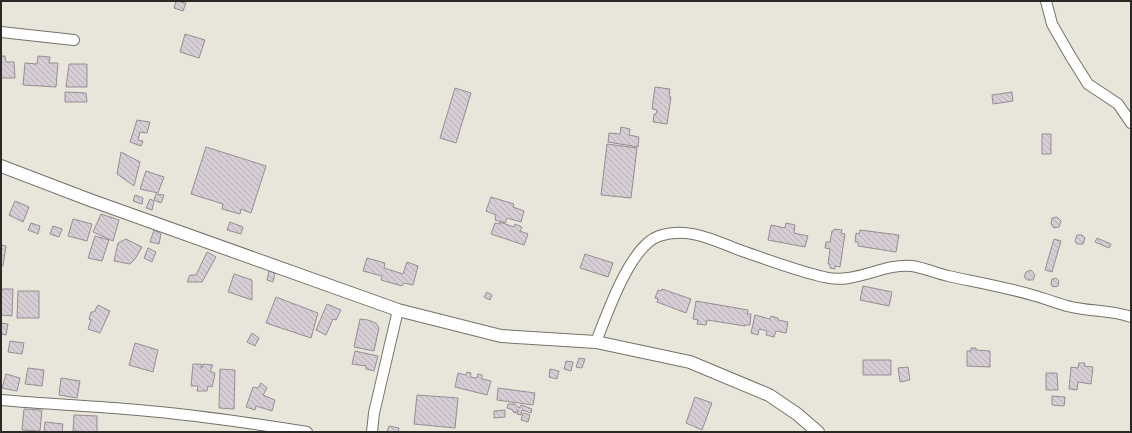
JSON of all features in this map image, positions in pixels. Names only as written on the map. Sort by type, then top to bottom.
[{"type":"street","points":[[1046,1],[1052,24],[1088,84],[1118,104],[1131,123]]},
{"type":"street","points":[[1,32],[74,40]]},
{"type":"street","points":[[1,166],[90,200],[398,310],[501,336],[596,342],[690,362],[769,395],[797,414],[818,432]]},
{"type":"street","points":[[596,342],[621,282],[634,258],[650,240],[660,236],[682,232],[708,237],[741,250],[826,278],[846,278],[867,275],[880,270],[895,267],[912,266],[1031,294],[1069,307],[1110,311],[1131,317]]},
{"type":"street","points":[[372,432],[374,413],[398,310]]},
{"type":"street","points":[[1,400],[137,410],[249,423],[307,432]]},
{"type":"building","points":[[176,1],[186,3],[183,11],[174,8]]},
{"type":"building","points":[[185,34],[205,40],[199,58],[180,52]]},
{"type":"building","points":[[1,56],[5,56],[6,62],[14,62],[15,78],[1,78]]},
{"type":"building","points":[[38,56],[50,57],[49,63],[58,63],[56,87],[23,85],[25,63],[37,64]]},
{"type":"building","points":[[69,64],[87,64],[87,87],[66,87]]},
{"type":"building","points":[[655,87],[670,89],[669,97],[671,97],[667,124],[653,122],[654,114],[656,114],[657,110],[652,109]]},
{"type":"building","points":[[455,88],[471,93],[456,143],[440,138]]},
{"type":"building","points":[[65,92],[86,93],[87,102],[65,102]]},
{"type":"building","points":[[1012,92],[1013,101],[993,104],[992,95]]},
{"type":"building","points":[[137,120],[150,122],[147,133],[140,132],[138,140],[143,141],[141,146],[130,142]]},
{"type":"building","points":[[621,127],[630,129],[629,135],[639,137],[638,147],[608,142],[609,133],[620,134]]},
{"type":"building","points":[[1042,134],[1051,134],[1051,154],[1042,154]]},
{"type":"building","points":[[607,144],[637,148],[631,198],[601,195]]},
{"type":"building","points":[[206,147],[266,166],[251,213],[241,209],[240,214],[222,209],[223,204],[191,194]]},
{"type":"building","points":[[121,152],[140,162],[134,186],[117,174]]},
{"type":"building","points":[[146,171],[164,177],[158,193],[140,189]]},
{"type":"building","points":[[156,194],[164,195],[161,203],[154,200]]},
{"type":"building","points":[[135,195],[143,198],[142,204],[133,201]]},
{"type":"building","points":[[491,197],[514,204],[513,207],[524,211],[521,222],[507,218],[505,223],[495,220],[496,215],[486,211]]},
{"type":"building","points":[[150,199],[154,201],[152,210],[146,208]]},
{"type":"building","points":[[15,201],[29,207],[23,222],[9,215]]},
{"type":"building","points":[[101,214],[119,220],[113,241],[93,232]]},
{"type":"building","points":[[1057,217],[1061,221],[1059,227],[1054,228],[1051,224],[1052,218]]},
{"type":"building","points":[[73,219],[92,224],[87,241],[68,236]]},
{"type":"building","points":[[230,222],[243,227],[241,234],[227,230]]},
{"type":"building","points":[[500,222],[514,227],[515,224],[522,227],[520,231],[528,234],[524,245],[491,234],[495,223],[500,224]]},
{"type":"building","points":[[31,223],[40,226],[38,234],[28,230]]},
{"type":"building","points":[[786,223],[795,225],[794,233],[808,236],[805,247],[768,240],[771,225],[785,228]]},
{"type":"building","points":[[53,226],[62,229],[59,237],[50,234]]},
{"type":"building","points":[[834,229],[842,230],[841,233],[845,234],[840,267],[835,266],[835,269],[830,268],[830,264],[828,264],[830,249],[825,248],[826,242],[830,242],[832,231],[834,231]]},
{"type":"building","points":[[154,230],[161,234],[159,244],[150,242]]},
{"type":"building","points":[[860,230],[899,235],[896,252],[858,246],[858,242],[855,242],[856,233],[859,234]]},
{"type":"building","points":[[1077,235],[1082,235],[1085,238],[1083,244],[1077,244],[1075,241]]},
{"type":"building","points":[[95,236],[109,240],[102,261],[88,258]]},
{"type":"building","points":[[1097,238],[1111,244],[1109,248],[1095,242]]},
{"type":"building","points":[[126,239],[142,247],[135,259],[130,264],[114,261],[118,243]]},
{"type":"building","points":[[1054,239],[1061,241],[1052,272],[1045,270]]},
{"type":"building","points":[[1,245],[6,246],[3,266],[1,266]]},
{"type":"building","points":[[148,248],[156,252],[152,262],[144,258]]},
{"type":"building","points":[[207,252],[216,257],[202,282],[187,282],[190,275],[196,275]]},
{"type":"building","points":[[585,254],[613,263],[608,277],[580,268]]},
{"type":"building","points":[[367,258],[385,263],[384,268],[403,274],[407,262],[418,266],[413,285],[404,283],[402,286],[381,280],[382,276],[363,271]]},
{"type":"building","points":[[1031,270],[1035,275],[1033,280],[1027,280],[1024,277],[1026,272]]},
{"type":"building","points":[[269,271],[275,273],[273,282],[267,280]]},
{"type":"building","points":[[234,274],[252,280],[252,300],[228,292]]},
{"type":"building","points":[[1056,278],[1059,281],[1058,286],[1053,287],[1051,284],[1052,279]]},
{"type":"building","points":[[863,286],[892,292],[889,306],[860,300]]},
{"type":"building","points":[[1,289],[13,289],[12,316],[1,315]]},
{"type":"building","points":[[662,289],[691,299],[686,313],[657,302],[658,299],[655,298],[658,290],[661,291]]},
{"type":"building","points":[[18,291],[39,291],[39,318],[17,318]]},
{"type":"building","points":[[487,292],[492,295],[490,300],[484,297]]},
{"type":"building","points":[[276,297],[318,313],[311,338],[266,323]]},
{"type":"building","points":[[696,301],[748,310],[747,314],[751,314],[750,325],[745,326],[707,320],[706,325],[697,324],[698,320],[693,319]]},
{"type":"building","points":[[327,304],[341,310],[336,320],[333,319],[326,335],[316,330]]},
{"type":"building","points":[[98,305],[110,311],[100,333],[88,329],[91,320],[89,319],[91,312],[94,312]]},
{"type":"building","points":[[755,315],[770,319],[771,316],[778,318],[778,320],[788,322],[786,333],[776,331],[774,337],[766,335],[767,331],[759,329],[758,335],[751,333]]},
{"type":"building","points":[[360,319],[376,323],[379,328],[374,351],[354,347]]},
{"type":"building","points":[[1,323],[8,324],[6,335],[1,334]]},
{"type":"building","points":[[252,333],[259,338],[255,346],[247,342]]},
{"type":"building","points":[[10,341],[24,343],[22,354],[8,352]]},
{"type":"building","points":[[135,343],[158,350],[153,372],[129,365]]},
{"type":"building","points":[[971,348],[990,351],[990,367],[967,366],[967,351],[971,351]]},
{"type":"building","points":[[355,351],[378,356],[374,371],[366,369],[366,366],[352,364]]},
{"type":"building","points":[[579,358],[585,359],[582,368],[576,367]]},
{"type":"building","points":[[863,360],[891,360],[891,375],[863,375]]},
{"type":"building","points":[[566,361],[573,362],[571,371],[564,369]]},
{"type":"building","points":[[1079,363],[1085,363],[1084,366],[1093,367],[1091,384],[1078,382],[1077,390],[1069,389],[1071,367],[1078,368]]},
{"type":"building","points":[[193,364],[201,364],[201,368],[203,364],[213,365],[210,371],[215,373],[214,379],[212,387],[208,386],[207,391],[197,391],[198,386],[191,386]]},
{"type":"building","points":[[908,367],[910,380],[900,382],[898,368]]},
{"type":"building","points":[[28,368],[44,370],[42,386],[25,384]]},
{"type":"building","points":[[220,369],[235,370],[234,409],[219,408]]},
{"type":"building","points":[[550,369],[559,371],[557,379],[549,377]]},
{"type":"building","points":[[467,372],[471,373],[470,377],[477,378],[478,374],[482,375],[482,379],[491,381],[487,395],[455,387],[458,373],[466,375]]},
{"type":"building","points":[[1046,373],[1057,373],[1058,390],[1046,390]]},
{"type":"building","points":[[6,374],[20,378],[17,391],[2,388]]},
{"type":"building","points":[[61,378],[80,381],[77,398],[59,395]]},
{"type":"building","points":[[261,383],[267,388],[263,395],[275,400],[272,411],[256,406],[255,410],[246,407],[253,387],[258,388]]},
{"type":"building","points":[[498,388],[535,393],[533,405],[497,400]]},
{"type":"building","points":[[417,395],[458,398],[455,428],[414,424]]},
{"type":"building","points":[[1052,396],[1065,397],[1064,406],[1052,405]]},
{"type":"building","points":[[695,397],[712,403],[702,430],[686,423]]},
{"type":"building","points":[[508,404],[515,404],[519,408],[521,405],[532,409],[531,413],[522,410],[521,415],[517,414],[518,411],[516,411],[516,413],[507,408]]},
{"type":"building","points":[[24,409],[42,410],[40,431],[22,430]]},
{"type":"building","points":[[505,410],[505,417],[494,418],[494,411]]},
{"type":"building","points":[[523,413],[530,415],[528,422],[521,420]]},
{"type":"building","points":[[74,415],[97,416],[97,432],[73,431]]},
{"type":"building","points":[[45,422],[63,424],[62,432],[44,432]]},
{"type":"building","points":[[389,426],[399,428],[398,432],[387,432]]}]
